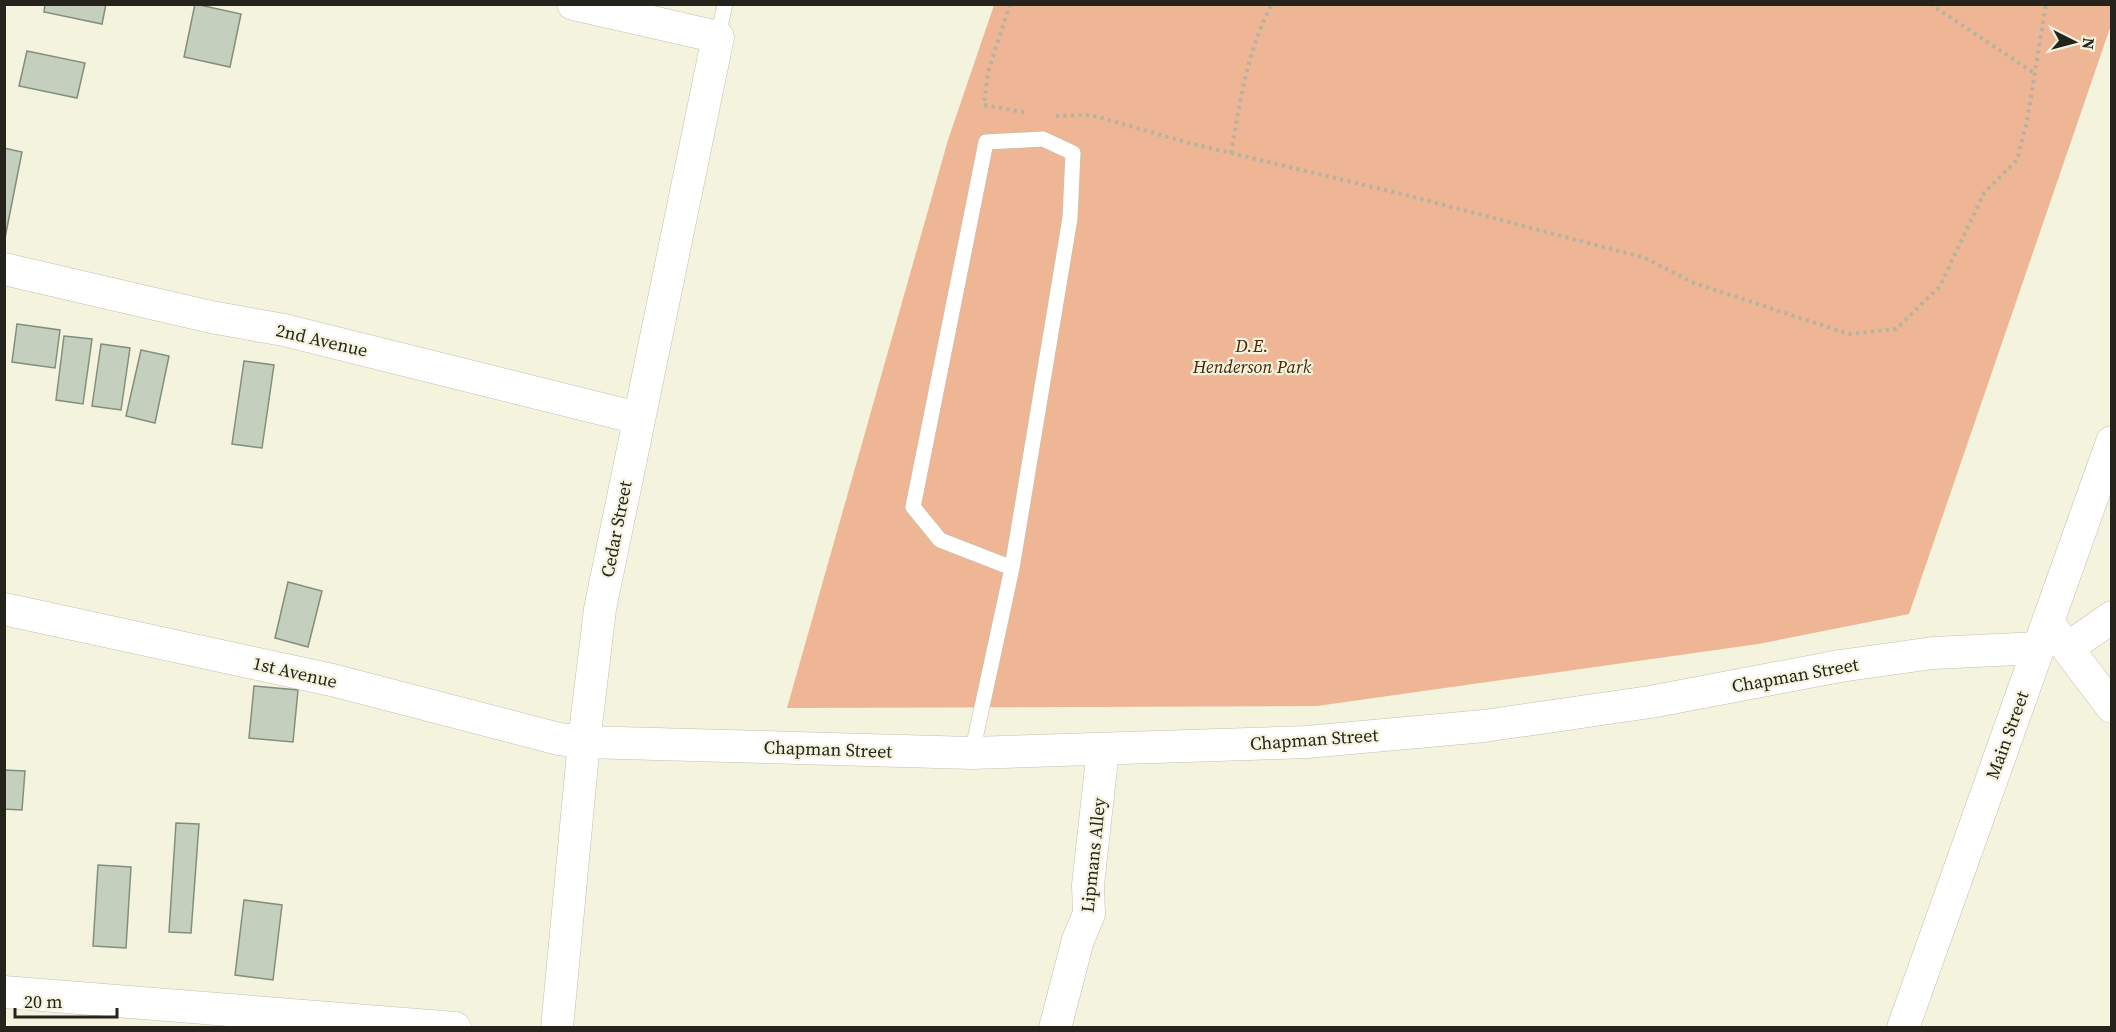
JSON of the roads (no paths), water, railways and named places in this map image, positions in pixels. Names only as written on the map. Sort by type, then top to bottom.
[{"type":"street","points":[[573,4],[718,37]]},
{"type":"street","name":"Cedar Street","points":[[557,1028],[584,742],[600,609],[718,37]]},
{"type":"street","name":"2nd Avenue","points":[[4,269],[212,317],[284,330],[638,418]]},
{"type":"street","name":"Main Street","points":[[1903,1028],[2051,640],[2112,442]]},
{"type":"street","name":"1st Avenue","points":[[4,609],[332,680],[559,739],[584,742]]},
{"type":"street","points":[[2112,617],[2051,640],[2112,707]]},
{"type":"street","name":"Chapman Street","points":[[584,742],[972,753],[1307,742],[1484,726],[1650,702],[1840,666],[2051,640]]},
{"type":"street","name":"Lipmans Alley","points":[[1055,1028],[1078,940],[1089,914],[1088,885],[1103,750]]},
{"type":"street","points":[[4,992],[455,1028]]},
{"type":"lane","points":[[718,37],[725,4]]},
{"type":"lane","points":[[972,753],[1012,568],[1070,218],[1073,153],[1044,139],[986,142],[913,507],[940,540],[1012,568]]},
{"type":"park label","name":"D.E. Henderson Park","points":[[1252,355]]}]
